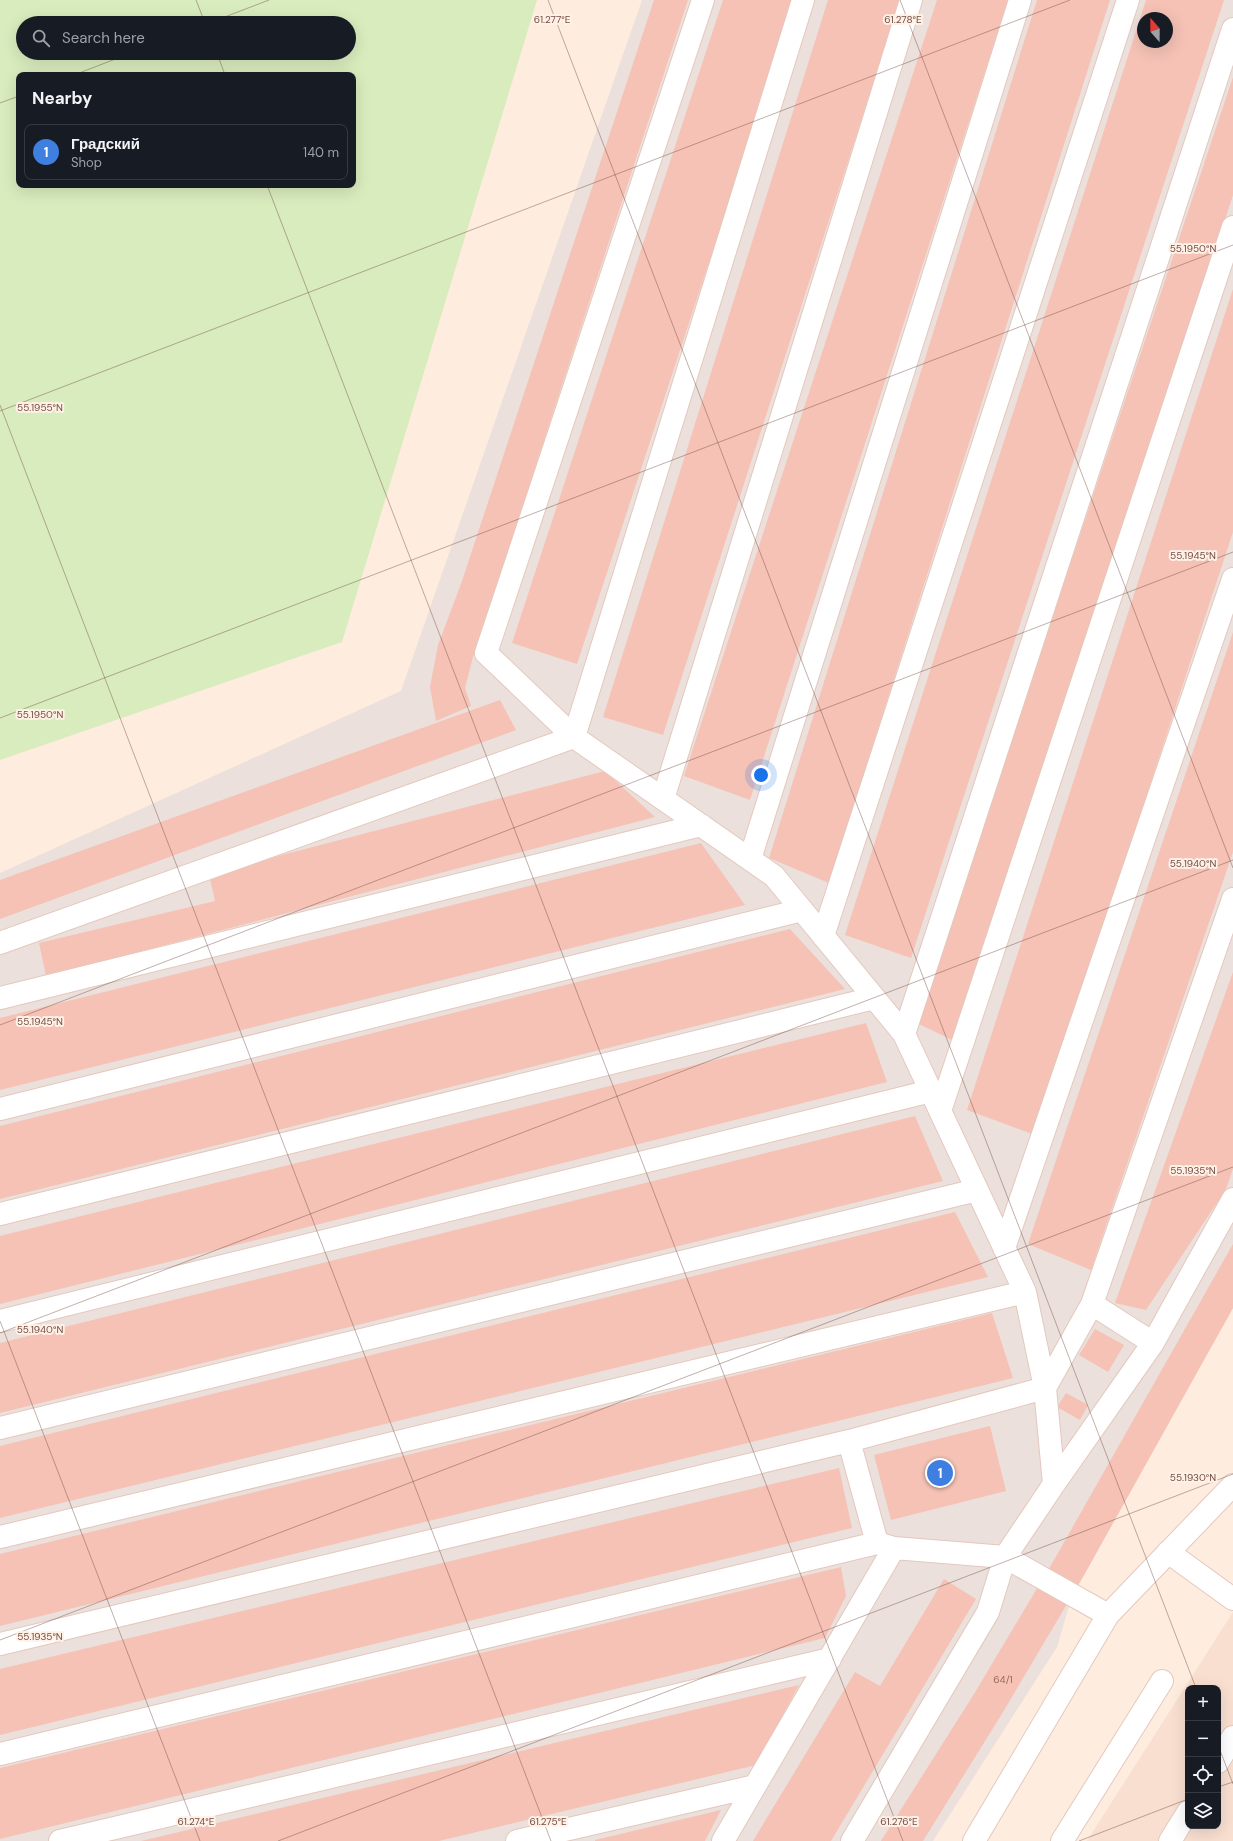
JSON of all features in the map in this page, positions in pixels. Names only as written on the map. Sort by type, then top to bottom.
[{"type":"street","points":[[703,0],[486,653],[574,737],[774,876],[904,1034],[1025,1292],[1046,1388],[1054,1484]]},
{"type":"street","points":[[574,737],[803,0]]},
{"type":"street","points":[[663,799],[912,0]]},
{"type":"street","points":[[750,859],[1020,0]]},
{"type":"street","points":[[823,936],[1128,0]]},
{"type":"street","points":[[904,1034],[1233,29]]},
{"type":"street","points":[[940,1111],[1233,227]]},
{"type":"street","points":[[1004,1248],[1233,579]]},
{"type":"street","points":[[0,943],[574,737]]},
{"type":"street","points":[[0,998],[701,825]]},
{"type":"street","points":[[0,1644],[849,1441],[1046,1388],[1092,1304],[1233,899]]},
{"type":"street","points":[[0,1109],[802,910]]},
{"type":"street","points":[[0,1214],[874,998]]},
{"type":"street","points":[[0,1321],[931,1091]]},
{"type":"street","points":[[0,1428],[977,1190]]},
{"type":"street","points":[[852,1841],[988,1612],[1005,1558],[1054,1484],[1153,1343],[1233,1200]]},
{"type":"street","points":[[0,1538],[1025,1292]]},
{"type":"street","points":[[1092,1304],[1153,1343]]},
{"type":"street","points":[[723,1841],[830,1659],[886,1546],[849,1441]]},
{"type":"street","points":[[974,1841],[1108,1615],[1233,1485]]},
{"type":"street","points":[[0,1754],[886,1546],[1005,1558],[1108,1615]]},
{"type":"street","points":[[1168,1552],[1233,1599]]},
{"type":"street","points":[[60,1841],[830,1659]]},
{"type":"street","points":[[1062,1841],[1162,1681]]},
{"type":"street","points":[[1221,1757],[1233,1737]]},
{"type":"street","points":[[517,1841],[755,1786]]},
{"type":"street","points":[[1170,1841],[1185,1817]]},
{"type":"shaded area","points":[[642,0],[1233,0],[1233,1308],[1072,1596],[1057,1647],[933,1841],[0,1841],[0,873],[401,691]]},
{"type":"shaded area","points":[[1233,1612],[1233,1841],[1087,1841],[1185,1687],[1185,1829],[1221,1829],[1221,1685],[1186,1685]]},
{"type":"green space","points":[[0,0],[537,0],[342,642],[0,760]]},
{"type":"building","points":[[654,0],[688,0],[473,657],[465,688],[471,706],[436,721],[430,687],[438,645],[462,581]]},
{"type":"building","points":[[723,0],[795,0],[577,664],[512,643]]},
{"type":"building","points":[[828,0],[900,0],[663,735],[603,717]]},
{"type":"building","points":[[937,0],[1008,0],[750,800],[684,776]]},
{"type":"building","points":[[1037,0],[1110,0],[829,883],[769,858]]},
{"type":"building","points":[[1146,0],[1224,0],[911,958],[845,935],[1137,28],[1137,48],[1173,48],[1173,12],[1142,12]]},
{"type":"building","points":[[1233,77],[1233,195],[952,1040],[917,1023]]},
{"type":"building","points":[[1233,289],[1233,532],[1035,1135],[967,1110]]},
{"type":"building","points":[[1233,632],[1233,852],[1091,1270],[1028,1244]]},
{"type":"building","points":[[500,700],[516,730],[0,919],[0,880]]},
{"type":"building","points":[[605,771],[655,817],[46,976],[39,943],[215,901],[209,874]]},
{"type":"building","points":[[701,843],[745,905],[0,1090],[0,1018]]},
{"type":"building","points":[[790,929],[845,989],[0,1199],[0,1126]]},
{"type":"building","points":[[1233,972],[1233,1169],[1226,1189],[1146,1310],[1115,1303]]},
{"type":"building","points":[[866,1023],[887,1082],[0,1304],[0,1236]]},
{"type":"building","points":[[915,1116],[943,1181],[0,1413],[0,1343]]},
{"type":"building","points":[[955,1212],[988,1277],[0,1518],[0,1446]]},
{"type":"building","points":[[1233,1244],[1233,1308],[1083,1577],[1003,1712],[923,1841],[881,1841],[974,1694],[1054,1560]]},
{"type":"building","points":[[992,1313],[1013,1378],[0,1626],[0,1554]]},
{"type":"building","points":[[1095,1329],[1124,1345],[1108,1372],[1079,1355]]},
{"type":"building","points":[[1066,1393],[1088,1405],[1080,1420],[1057,1407]]},
{"type":"building","points":[[990,1426],[1006,1491],[891,1520],[874,1455]]},
{"type":"building","points":[[839,1468],[852,1528],[0,1735],[0,1669]]},
{"type":"building","points":[[841,1567],[846,1596],[825,1638],[0,1839],[0,1768]]},
{"type":"building","points":[[944,1579],[976,1599],[831,1841],[753,1841],[855,1672],[880,1686]]},
{"type":"building","points":[[799,1685],[756,1765],[439,1841],[141,1841]]},
{"type":"building","points":[[721,1810],[705,1841],[595,1841],[595,1840]]},
{"type":"place","name":"Градский","points":[[940,1473]]}]
